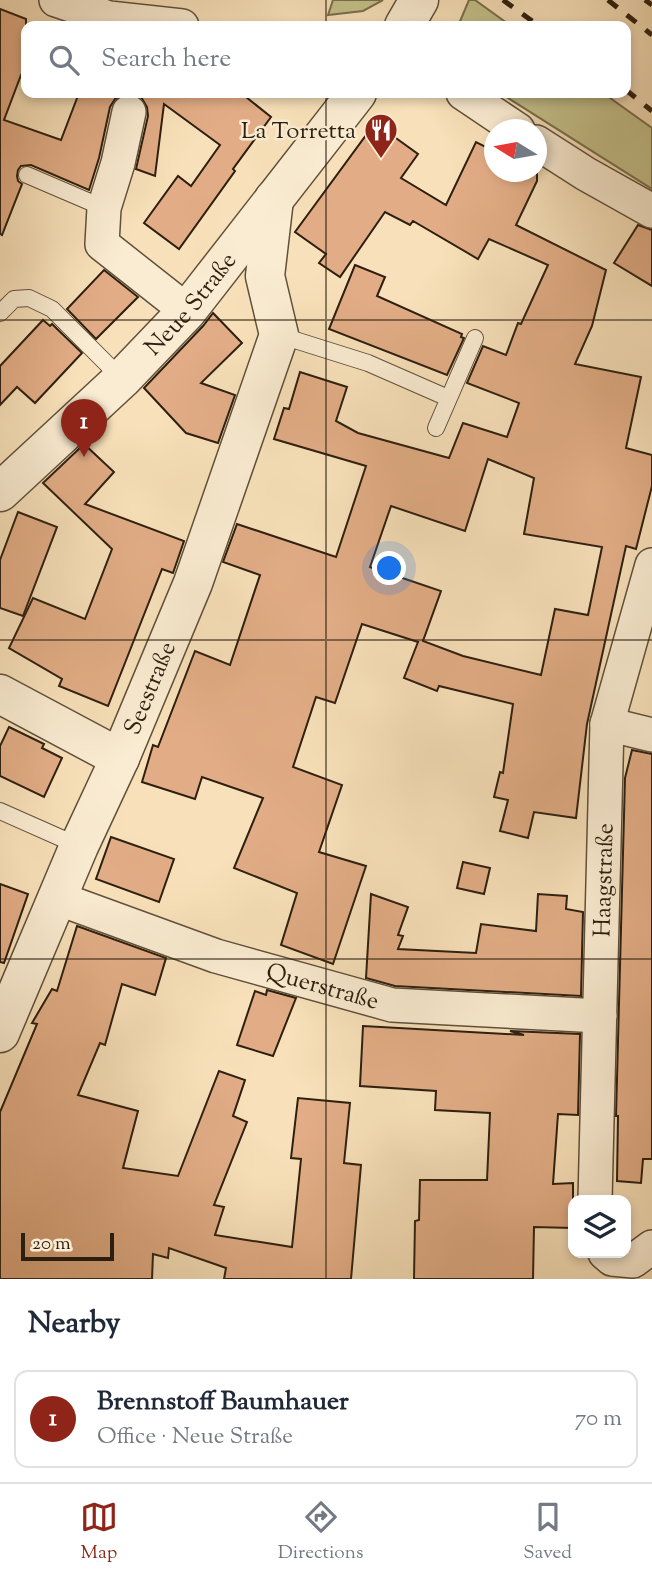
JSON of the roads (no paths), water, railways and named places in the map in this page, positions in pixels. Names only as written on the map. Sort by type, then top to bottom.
[{"type":"street","points":[[56,0],[109,18],[136,21]]},
{"type":"street","points":[[407,21],[419,0]]},
{"type":"street","name":"Neue Straße","points":[[0,492],[122,379],[187,312],[352,98]]},
{"type":"street","points":[[470,98],[502,119]]},
{"type":"street","points":[[129,112],[118,163],[104,208],[102,244],[187,312]]},
{"type":"street","points":[[547,149],[652,211]]},
{"type":"street","points":[[274,199],[265,276],[279,335]]},
{"type":"street","name":"Seestraße","points":[[0,1033],[193,583],[279,335]]},
{"type":"street","name":"Haagstraße","points":[[595,1195],[607,724],[652,565]]},
{"type":"street","points":[[0,694],[120,758]]},
{"type":"street","points":[[607,724],[652,735]]},
{"type":"street","name":"Querstraße","points":[[57,898],[216,956],[392,1005],[600,1016]]},
{"type":"street","points":[[619,1258],[633,1261],[652,1247]]},
{"type":"lane","points":[[27,175],[104,208]]},
{"type":"lane","points":[[0,313],[14,299],[29,299],[52,309],[122,379]]},
{"type":"lane","points":[[279,335],[368,363],[448,398]]},
{"type":"lane","points":[[436,428],[475,338]]},
{"type":"lane","points":[[0,811],[79,846]]},
{"type":"railway","points":[[503,0],[532,21]]},
{"type":"railway","points":[[608,0],[652,35]]},
{"type":"railway","points":[[645,0],[652,5]]},
{"type":"railway","points":[[631,94],[652,111]]},
{"type":"place","name":"La Torretta","points":[[381,160]]},
{"type":"place","name":"Brennstoff Baumhauer","points":[[84,457]]}]
